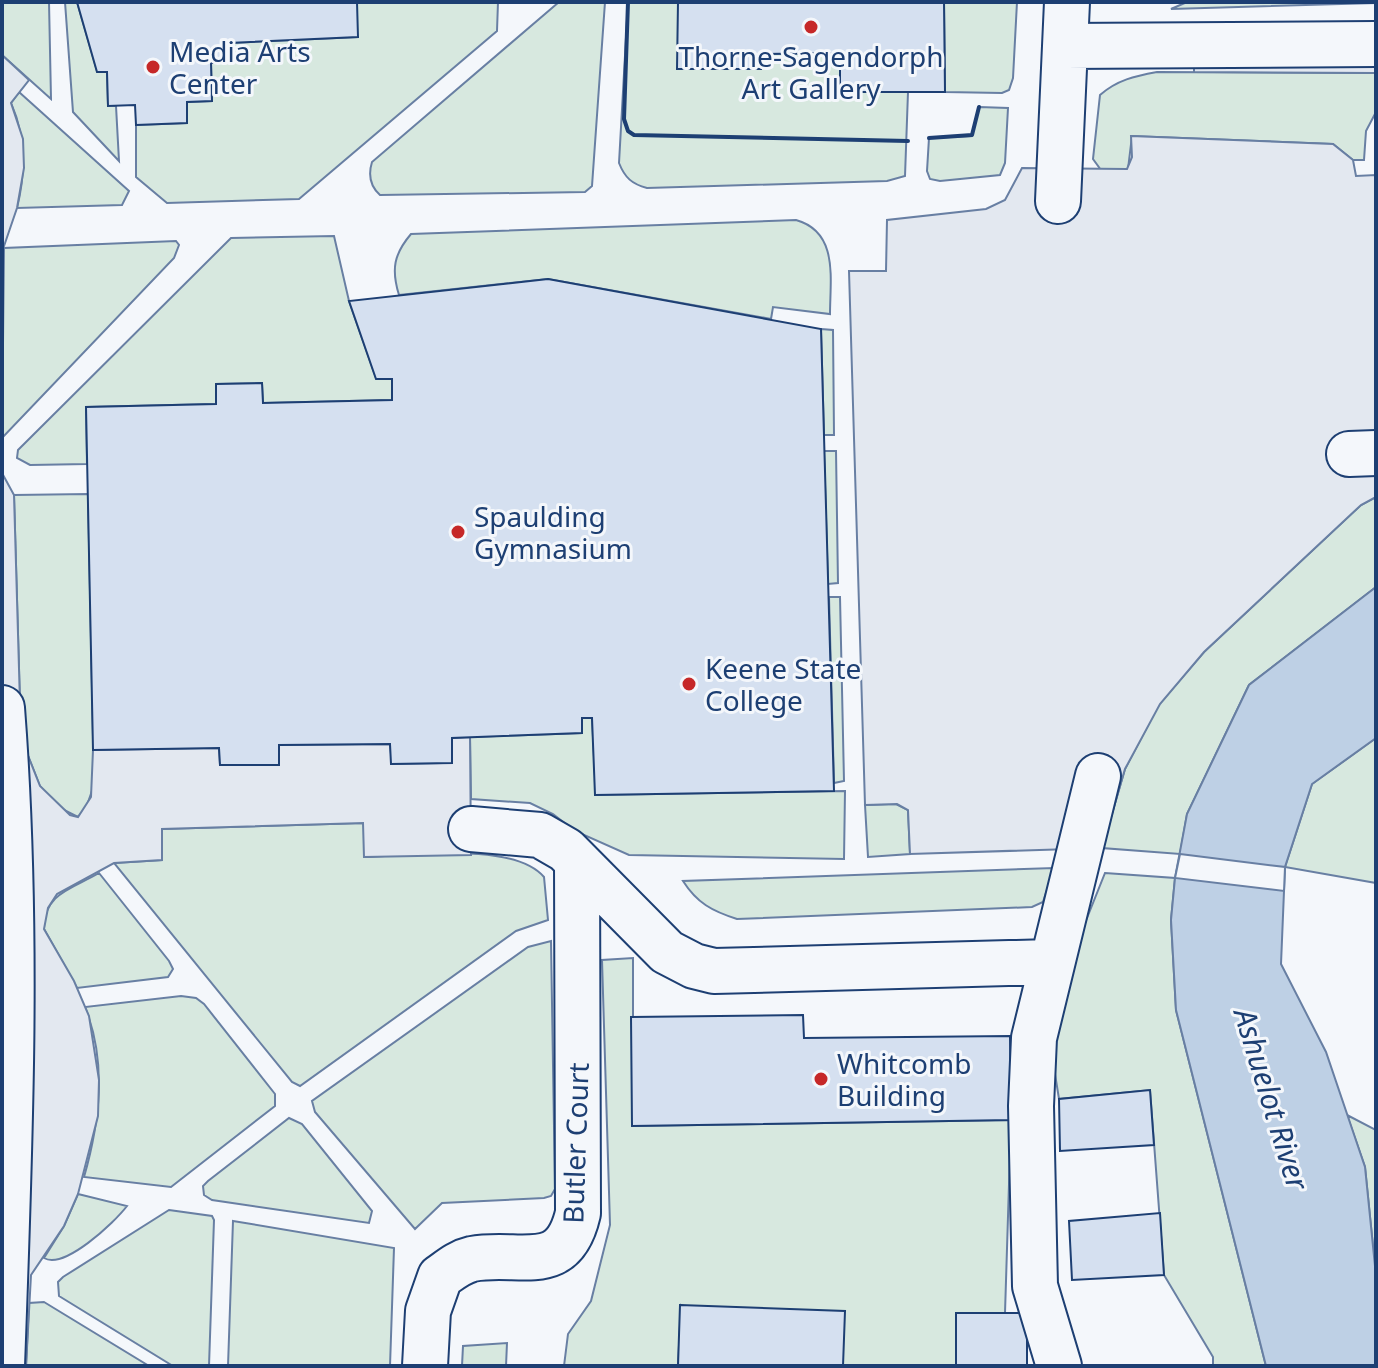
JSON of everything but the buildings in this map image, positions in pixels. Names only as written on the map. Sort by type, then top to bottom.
[{"type":"street","points":[[1058,201],[1067,2]]},
{"type":"street","points":[[1065,46],[1376,44]]},
{"type":"street","points":[[2,708],[12,835],[2,1366]]},
{"type":"street","points":[[1059,1366],[1035,1286],[1034,1038],[1050,962],[1098,776]]},
{"type":"street","points":[[471,829],[540,835],[577,861],[667,952],[704,969],[1050,962]]},
{"type":"street","name":"Butler Court","points":[[425,1366],[428,1311],[440,1277],[473,1259],[541,1257],[558,1252],[572,1237],[578,1202],[577,861]]},
{"type":"shaded area","points":[[2,2],[49,2],[51,99],[2,55]]},
{"type":"shaded area","points":[[65,2],[77,2],[97,71],[107,72],[108,105],[116,106],[119,161],[73,112]]},
{"type":"shaded area","points":[[357,2],[498,2],[497,31],[299,199],[167,203],[136,177],[136,125],[187,123],[187,102],[212,101],[211,63],[221,63],[229,43],[357,37]]},
{"type":"shaded area","points":[[559,2],[605,2],[592,186],[585,192],[380,195],[371,180],[372,162]]},
{"type":"shaded area","points":[[628,2],[678,2],[678,69],[761,69],[761,54],[840,53],[841,92],[908,92],[905,176],[887,181],[647,188],[633,182],[619,163]]},
{"type":"shaded area","points":[[944,2],[1017,2],[1013,78],[1009,90],[1002,93],[945,92]]},
{"type":"shaded area","points":[[1187,2],[1376,2],[1376,3],[1171,9]]},
{"type":"shaded area","points":[[1376,44],[1376,73],[1194,72],[1194,45]]},
{"type":"shaded area","points":[[2,55],[29,80],[11,103],[23,139],[24,168],[17,208],[2,252]]},
{"type":"shaded area","points":[[1157,72],[1376,73],[1376,112],[1366,131],[1364,160],[1353,160],[1333,144],[1132,136],[1128,169],[1101,170],[1093,159],[1100,95],[1127,79]]},
{"type":"shaded area","points":[[19,92],[129,191],[122,205],[17,208],[23,155],[20,129],[11,103]]},
{"type":"shaded area","points":[[979,107],[1008,108],[1005,163],[1000,175],[940,181],[930,179],[927,171],[929,138],[972,136]]},
{"type":"shaded area","points":[[1131,136],[1333,144],[1353,160],[1356,176],[1376,175],[1376,497],[1361,505],[1204,652],[1160,704],[1125,769],[1102,848],[910,854],[908,810],[897,804],[865,805],[849,271],[886,271],[887,220],[986,209],[1005,200],[1022,168],[1127,169],[1132,157]]},
{"type":"shaded area","points":[[796,220],[810,226],[826,246],[831,272],[830,314],[773,307],[771,319],[548,279],[399,295],[395,277],[398,255],[411,234]]},
{"type":"shaded area","points":[[334,236],[349,301],[376,378],[392,379],[392,400],[263,403],[262,383],[217,384],[216,404],[86,407],[87,464],[30,465],[17,458],[18,450],[231,238]]},
{"type":"shaded area","points":[[176,241],[179,245],[174,258],[2,438],[4,248]]},
{"type":"shaded area","points":[[821,329],[833,330],[834,435],[824,435]]},
{"type":"shaded area","points":[[824,451],[836,451],[838,583],[828,584]]},
{"type":"shaded area","points":[[2,473],[14,495],[21,738],[40,786],[70,815],[78,817],[91,797],[93,750],[219,748],[220,765],[279,765],[279,745],[390,744],[392,764],[452,763],[452,738],[470,737],[471,855],[364,857],[363,823],[162,829],[162,860],[114,863],[57,894],[48,908],[44,929],[74,981],[89,1016],[99,1080],[98,1116],[78,1194],[64,1226],[31,1275],[26,1366],[2,1366]]},
{"type":"shaded area","points":[[88,494],[94,785],[86,808],[78,817],[56,806],[40,786],[21,738],[14,495]]},
{"type":"shaded area","points":[[1376,497],[1376,587],[1249,685],[1187,814],[1180,854],[1102,848],[1125,769],[1159,704],[1204,652],[1361,505]]},
{"type":"shaded area","points":[[829,597],[840,597],[844,781],[834,783]]},
{"type":"shaded area","points":[[582,718],[592,718],[596,795],[845,791],[844,859],[629,855],[575,831],[553,814],[530,803],[471,799],[470,737],[581,733]]},
{"type":"shaded area","points":[[1376,738],[1376,883],[1285,867],[1312,784]]},
{"type":"shaded area","points":[[896,804],[908,810],[910,854],[868,857],[865,805]]},
{"type":"shaded area","points":[[364,823],[365,857],[460,853],[509,859],[529,866],[544,877],[548,920],[516,931],[300,1086],[292,1082],[114,863],[162,860],[161,829]]},
{"type":"shaded area","points":[[1054,868],[1043,902],[1032,907],[737,919],[706,905],[683,881]]},
{"type":"shaded area","points":[[99,873],[169,961],[173,969],[168,977],[77,988],[44,929],[45,917],[54,899]]},
{"type":"shaded area","points":[[1105,873],[1175,878],[1171,920],[1176,1010],[1266,1366],[1213,1366],[1213,1357],[1164,1275],[1150,1090],[1059,1099],[1050,1043],[1067,968]]},
{"type":"shaded area","points":[[551,941],[555,1189],[551,1196],[544,1198],[442,1203],[415,1229],[315,1112],[312,1101],[528,947]]},
{"type":"shaded area","points":[[633,958],[633,1126],[1011,1120],[1005,1313],[956,1366],[843,1366],[681,1305],[678,1366],[564,1366],[568,1334],[591,1301],[610,1225],[602,960]]},
{"type":"shaded area","points":[[181,996],[196,998],[204,1004],[275,1094],[275,1106],[171,1187],[84,1177],[94,1135],[99,1092],[96,1049],[85,1007]]},
{"type":"shaded area","points":[[1347,1115],[1376,1130],[1376,1276],[1365,1167]]},
{"type":"shaded area","points":[[289,1118],[302,1124],[372,1211],[369,1223],[212,1200],[204,1195],[203,1186],[208,1181]]},
{"type":"shaded area","points":[[78,1194],[127,1206],[76,1251],[53,1260],[44,1258],[64,1226]]},
{"type":"shaded area","points":[[169,1210],[212,1216],[214,1220],[209,1366],[173,1366],[59,1296],[58,1282],[63,1277]]},
{"type":"shaded area","points":[[233,1221],[394,1248],[390,1366],[228,1366]]},
{"type":"shaded area","points":[[44,1302],[149,1366],[26,1366],[29,1303]]},
{"type":"shaded area","points":[[507,1343],[506,1366],[462,1366],[463,1346]]},
{"type":"water","name":"Ashuelot River","points":[[1376,587],[1376,738],[1312,784],[1285,867],[1281,964],[1326,1052],[1365,1167],[1376,1276],[1376,1366],[1266,1366],[1176,1010],[1171,920],[1175,878],[1187,814],[1249,685]]},
{"type":"pier","points":[[1180,854],[1285,867],[1284,891],[1175,878]]},
{"type":"wall","points":[[628,2],[624,119],[628,131],[634,135],[908,141]]},
{"type":"wall","points":[[929,138],[972,135],[979,107]]},
{"type":"place","name":"Thorne-Sagendorph Art Gallery","points":[[811,27]]},
{"type":"place","name":"Media Arts Center","points":[[153,67]]},
{"type":"place","name":"Spaulding Gymnasium","points":[[458,532]]},
{"type":"place","name":"Keene State College","points":[[689,684]]},
{"type":"place","name":"Whitcomb Building","points":[[821,1079]]}]
